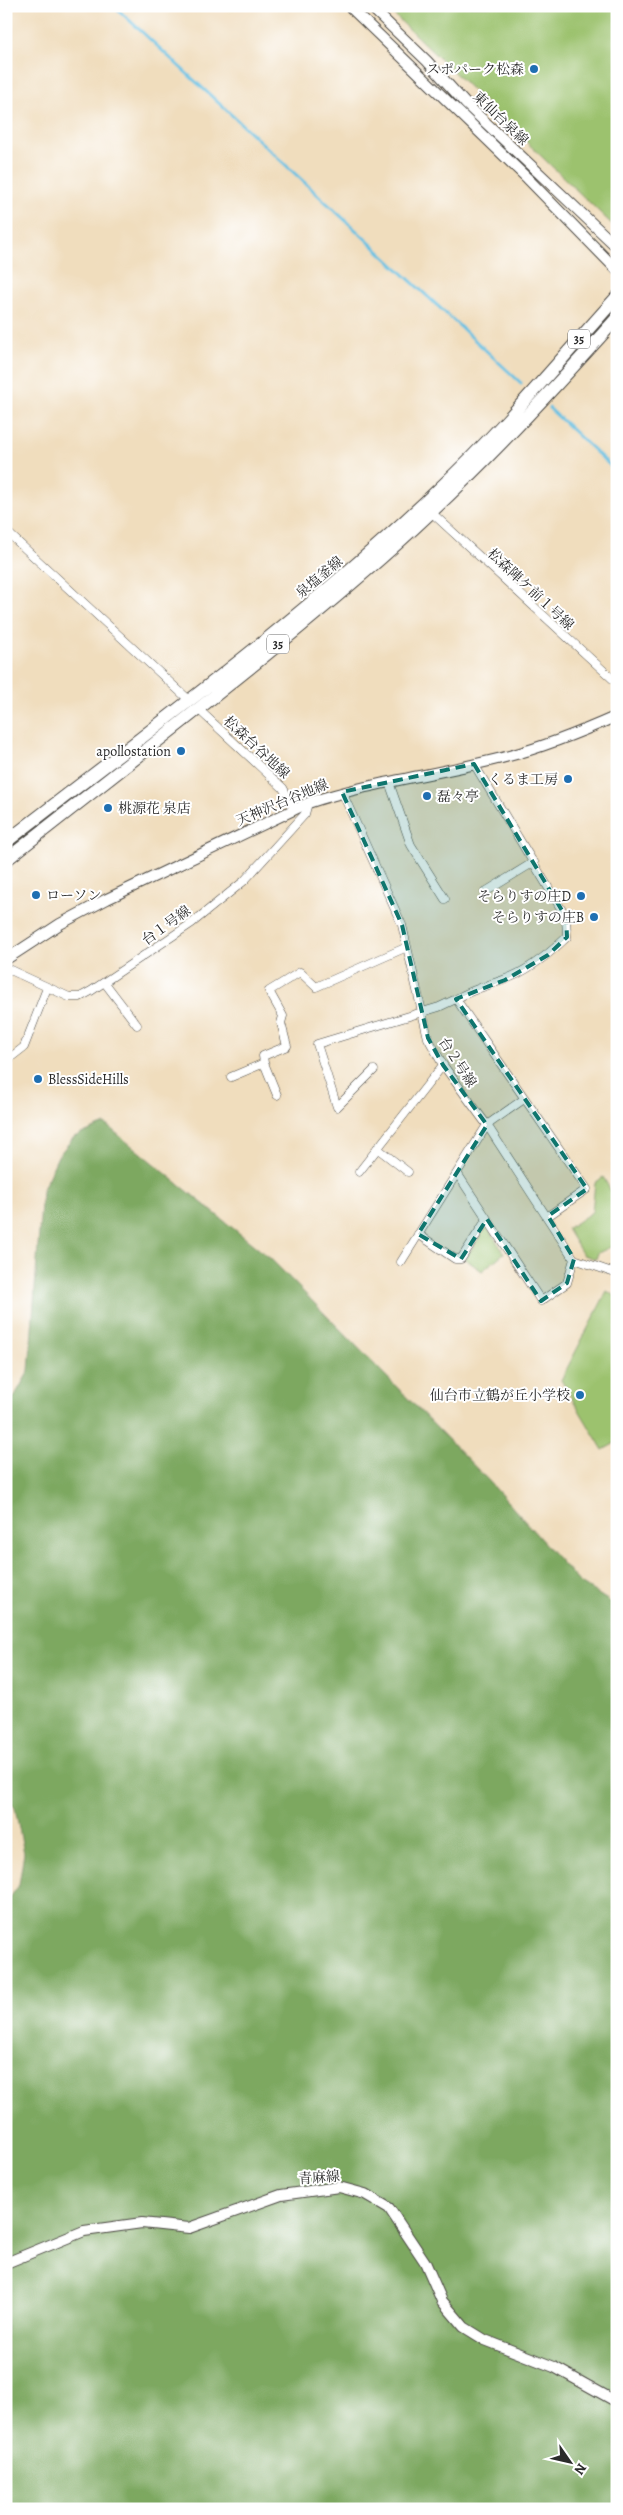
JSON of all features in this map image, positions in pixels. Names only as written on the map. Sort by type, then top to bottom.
[{"type":"main road","name":"泉塩釜線","points":[[6,860],[193,704],[332,585],[436,492],[479,449],[617,297]]},
{"type":"main road","name":"泉塩釜線","points":[[6,842],[287,637],[381,558],[431,512],[533,409],[617,318]]},
{"type":"street","points":[[349,6],[527,178],[617,270]]},
{"type":"street","name":"東仙台泉線","points":[[370,6],[427,61],[465,103],[617,247]]},
{"type":"street","name":"松森陣ケ前１号線","points":[[431,512],[617,683]]},
{"type":"street","name":"松森台谷地線","points":[[6,531],[283,788],[294,808]]},
{"type":"street","name":"天神沢台谷地線","points":[[7,961],[68,920],[294,808],[342,792],[474,764],[564,740],[617,716]]},
{"type":"street","points":[[374,1070],[337,1107],[318,1044],[439,1007],[470,990],[505,980],[548,955],[568,937],[566,917],[474,764]]},
{"type":"street","points":[[389,782],[411,845],[445,899]]},
{"type":"street","name":"台２号線","points":[[342,792],[402,924],[428,1038],[443,1065],[487,1125],[548,1216],[574,1259]]},
{"type":"street","name":"台１号線","points":[[7,961],[47,988],[69,997],[80,997],[105,983],[192,923],[244,881],[305,814],[308,803]]},
{"type":"street","points":[[485,892],[534,862]]},
{"type":"street","points":[[277,1095],[263,1056],[287,1046],[281,1023],[283,1016],[269,991],[300,972],[316,987],[407,947]]},
{"type":"street","points":[[105,983],[137,1025]]},
{"type":"street","points":[[6,1061],[24,1047],[47,988]]},
{"type":"street","points":[[456,999],[587,1189],[548,1216]]},
{"type":"street","points":[[231,1077],[264,1063]]},
{"type":"street","points":[[359,1172],[443,1065]]},
{"type":"street","points":[[401,1262],[487,1125],[524,1099]]},
{"type":"street","points":[[377,1148],[408,1172]]},
{"type":"street","points":[[457,1172],[540,1301],[567,1283],[574,1259],[612,1272]]},
{"type":"street","points":[[418,1234],[455,1259],[461,1259],[487,1218]]},
{"type":"street","name":"青麻線","points":[[6,2263],[84,2231],[142,2223],[189,2228],[281,2195],[339,2187],[365,2194],[389,2208],[425,2262],[442,2301],[464,2327],[485,2340],[554,2368],[617,2402]]},
{"type":"highlighted area","points":[[474,764],[566,917],[567,937],[548,955],[505,980],[456,999],[587,1189],[548,1216],[574,1259],[567,1283],[541,1301],[487,1219],[461,1259],[418,1234],[487,1125],[443,1065],[428,1038],[402,925],[342,792]]},
{"type":"green space","name":"スポパーク松森","points":[[385,6],[617,6],[617,229]]},
{"type":"green space","points":[[105,1124],[271,1259],[489,1481],[579,1582],[617,1606],[617,2509],[6,2509],[6,1903],[19,1885],[24,1853],[15,1808],[6,1799],[6,1411],[29,1371],[42,1191],[58,1156],[74,1137]]},
{"type":"green space","points":[[603,1177],[617,1201],[617,1244],[598,1253],[596,1259],[583,1255],[567,1229],[592,1212],[595,1183]]},
{"type":"green space","points":[[487,1226],[504,1253],[482,1271],[465,1259]]},
{"type":"green space","points":[[607,1291],[617,1297],[617,1442],[603,1450],[561,1380]]},
{"type":"waterway","points":[[114,6],[521,383]]},
{"type":"waterway","points":[[549,408],[617,472]]},
{"type":"place","name":"スポパーク松森","points":[[534,69]]},
{"type":"place","name":"apollostation","points":[[181,751]]},
{"type":"place","name":"くるま工房","points":[[568,779]]},
{"type":"place","name":"磊々亭","points":[[427,796]]},
{"type":"place","name":"桃源花 泉店","points":[[108,808]]},
{"type":"place","name":"ローソン","points":[[36,895]]},
{"type":"place","name":"そらりすの庄D","points":[[581,896]]},
{"type":"place","name":"そらりすの庄B","points":[[594,917]]},
{"type":"place","name":"BlessSideHills","points":[[38,1079]]},
{"type":"place","name":"仙台市立鶴が丘小学校","points":[[580,1395]]}]
